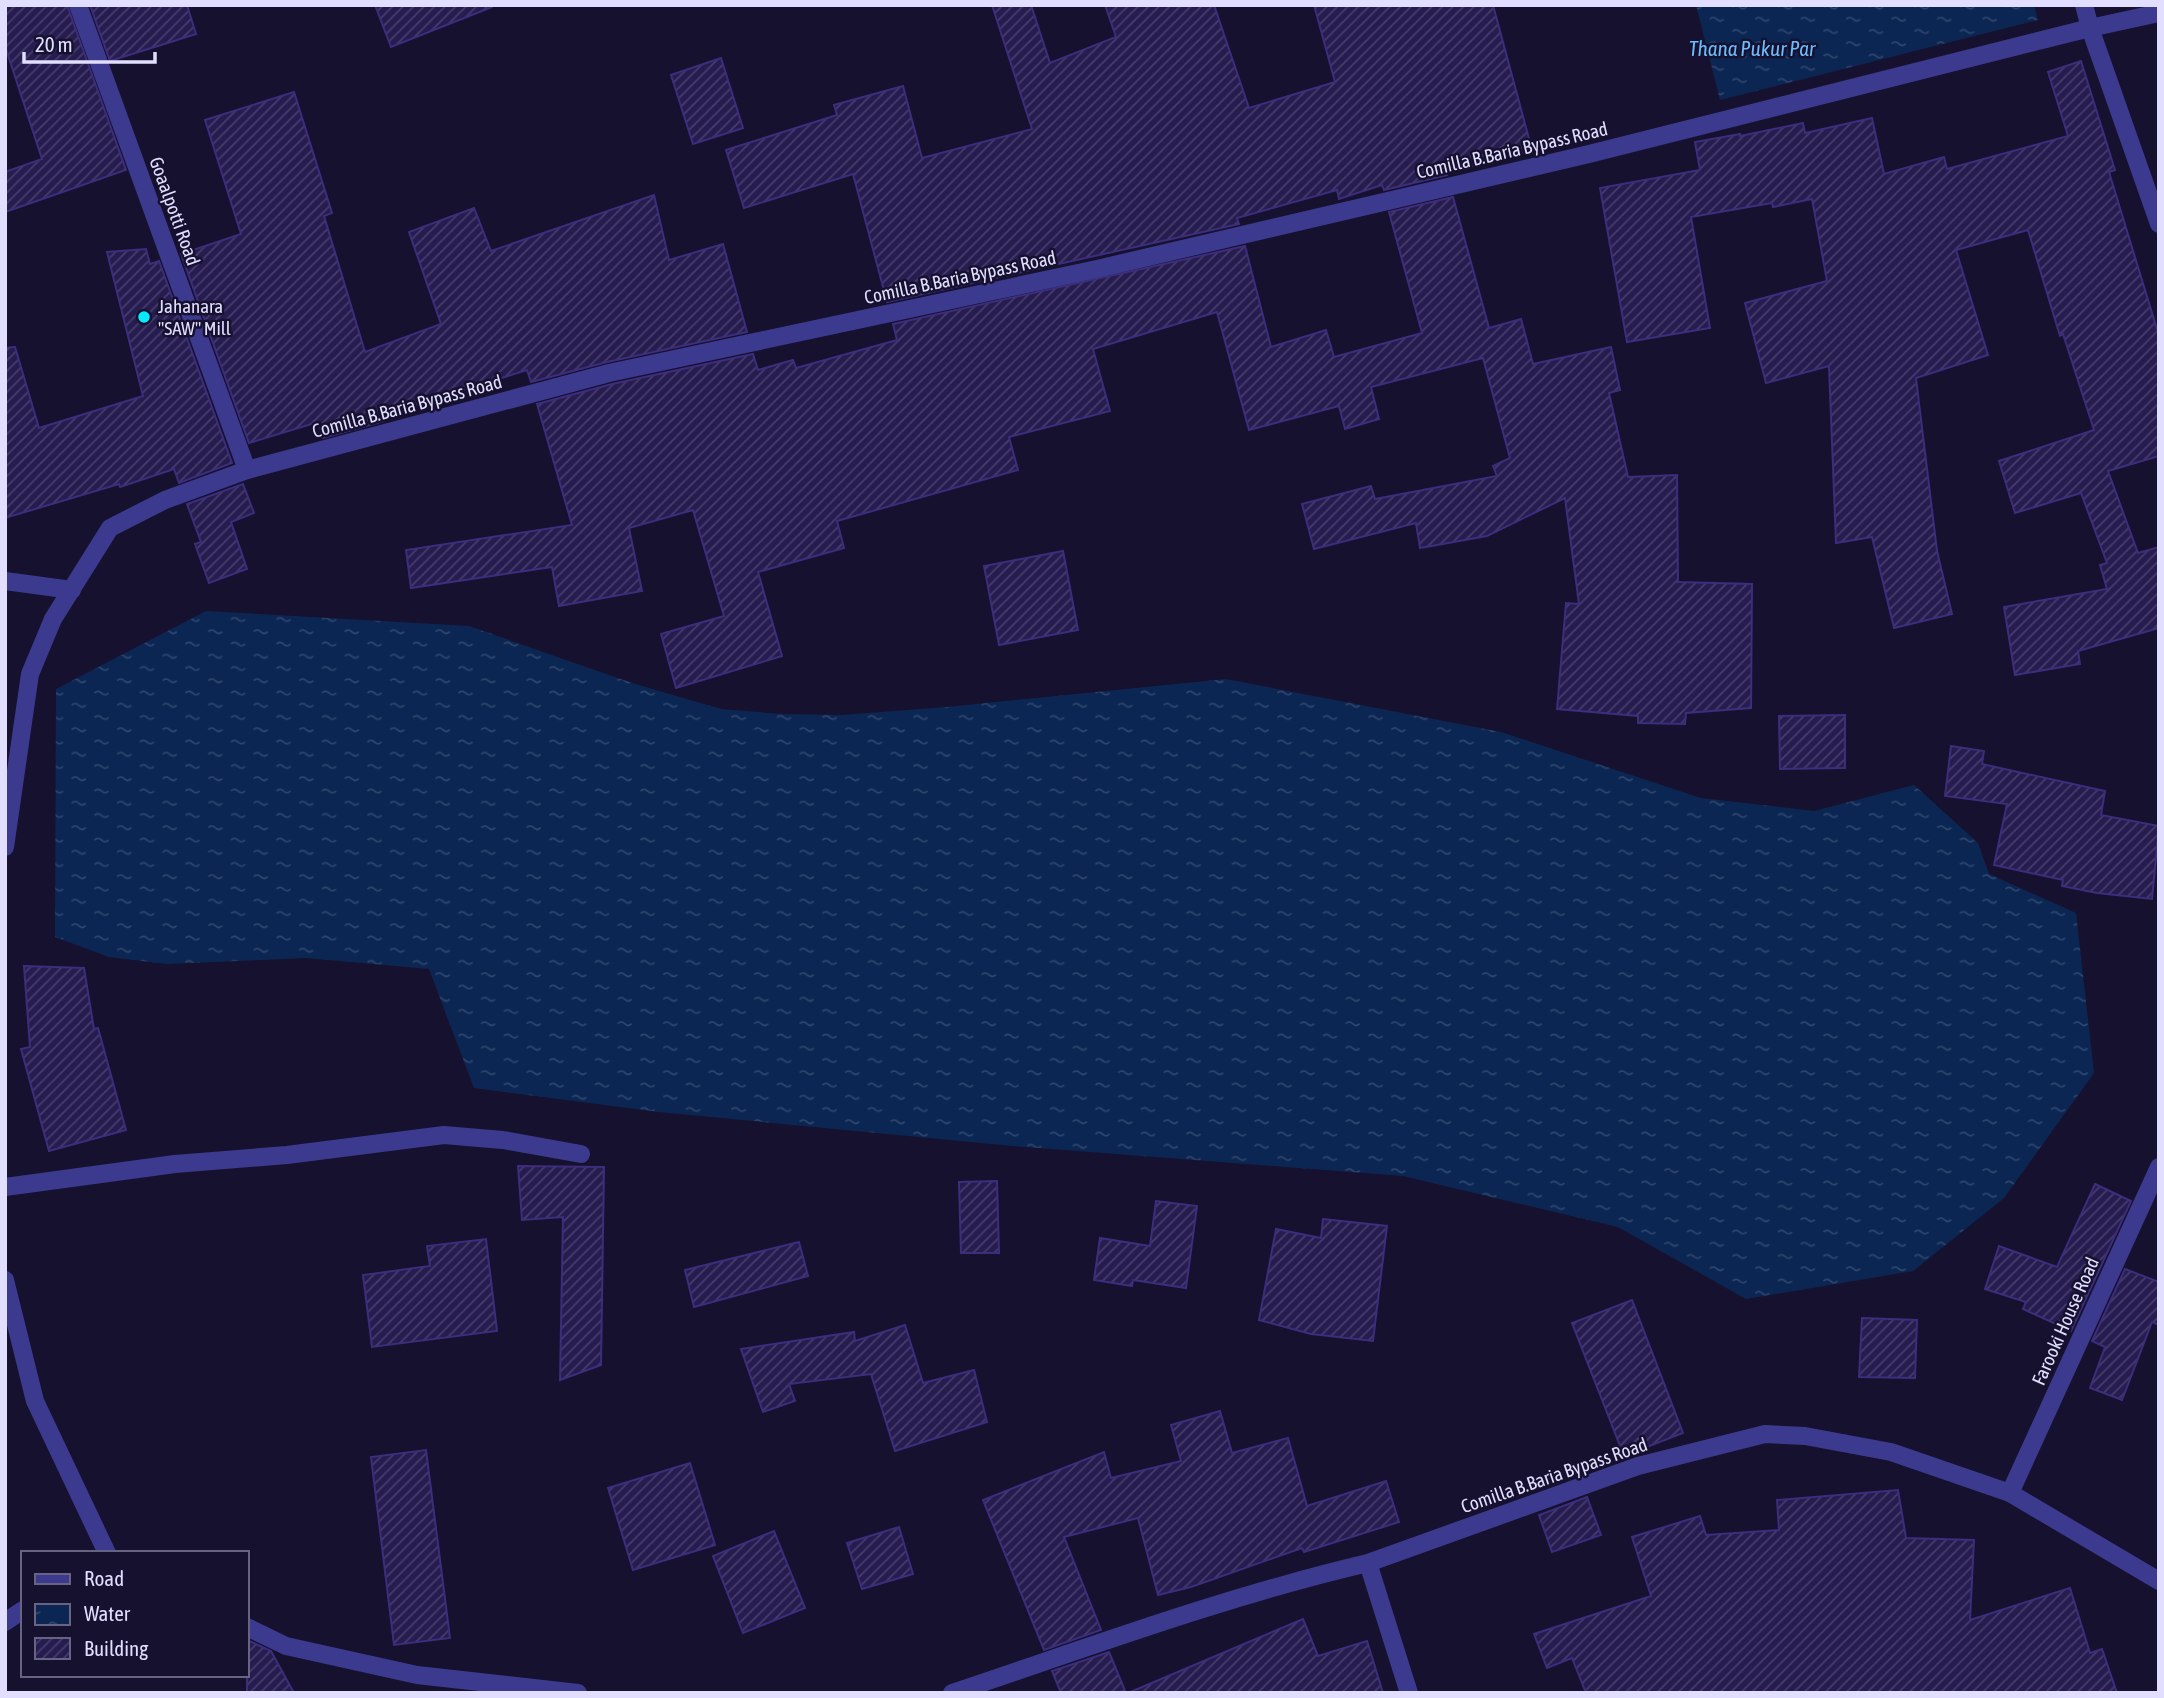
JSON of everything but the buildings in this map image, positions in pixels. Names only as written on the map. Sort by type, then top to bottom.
[{"type":"street","name":"Goaalpotti Road","points":[[78,5],[247,470]]},
{"type":"street","points":[[2084,5],[2159,224]]},
{"type":"street","name":"Comilla B.Baria Bypass Road","points":[[5,847],[30,674],[53,619],[110,528],[165,500],[247,470],[609,373],[1097,269],[1588,155],[2159,13]]},
{"type":"street","points":[[5,580],[72,590]]},
{"type":"street","points":[[5,1187],[175,1164],[287,1155],[444,1135],[503,1140],[581,1154]]},
{"type":"street","name":"Farooki House Road","points":[[2010,1493],[2159,1167]]},
{"type":"street","points":[[5,1280],[35,1401],[106,1551]]},
{"type":"street","name":"Comilla B.Baria Bypass Road","points":[[952,1693],[1178,1618],[1332,1571],[1368,1563],[1638,1466],[1765,1434],[1805,1436],[1891,1452],[2010,1493],[2159,1581]]},
{"type":"street","points":[[1368,1563],[1409,1693]]},
{"type":"street","points":[[5,1622],[21,1611]]},
{"type":"street","points":[[248,1627],[286,1646],[418,1675],[437,1684],[578,1693]]},
{"type":"water","name":"Thana Pukur Par","points":[[1696,5],[2034,5],[2038,20],[1720,100]]},
{"type":"water","points":[[206,611],[469,626],[632,683],[721,709],[842,715],[1226,679],[1501,732],[1701,798],[1814,811],[1914,785],[1978,843],[1989,874],[2076,913],[2094,1073],[2004,1198],[1913,1271],[1746,1299],[1618,1227],[1403,1176],[1013,1146],[659,1112],[474,1088],[429,969],[306,958],[167,964],[109,957],[55,937],[56,689]]},
{"type":"place","name":"Jahanara \"SAW\" Mill","points":[[144,317]]}]
